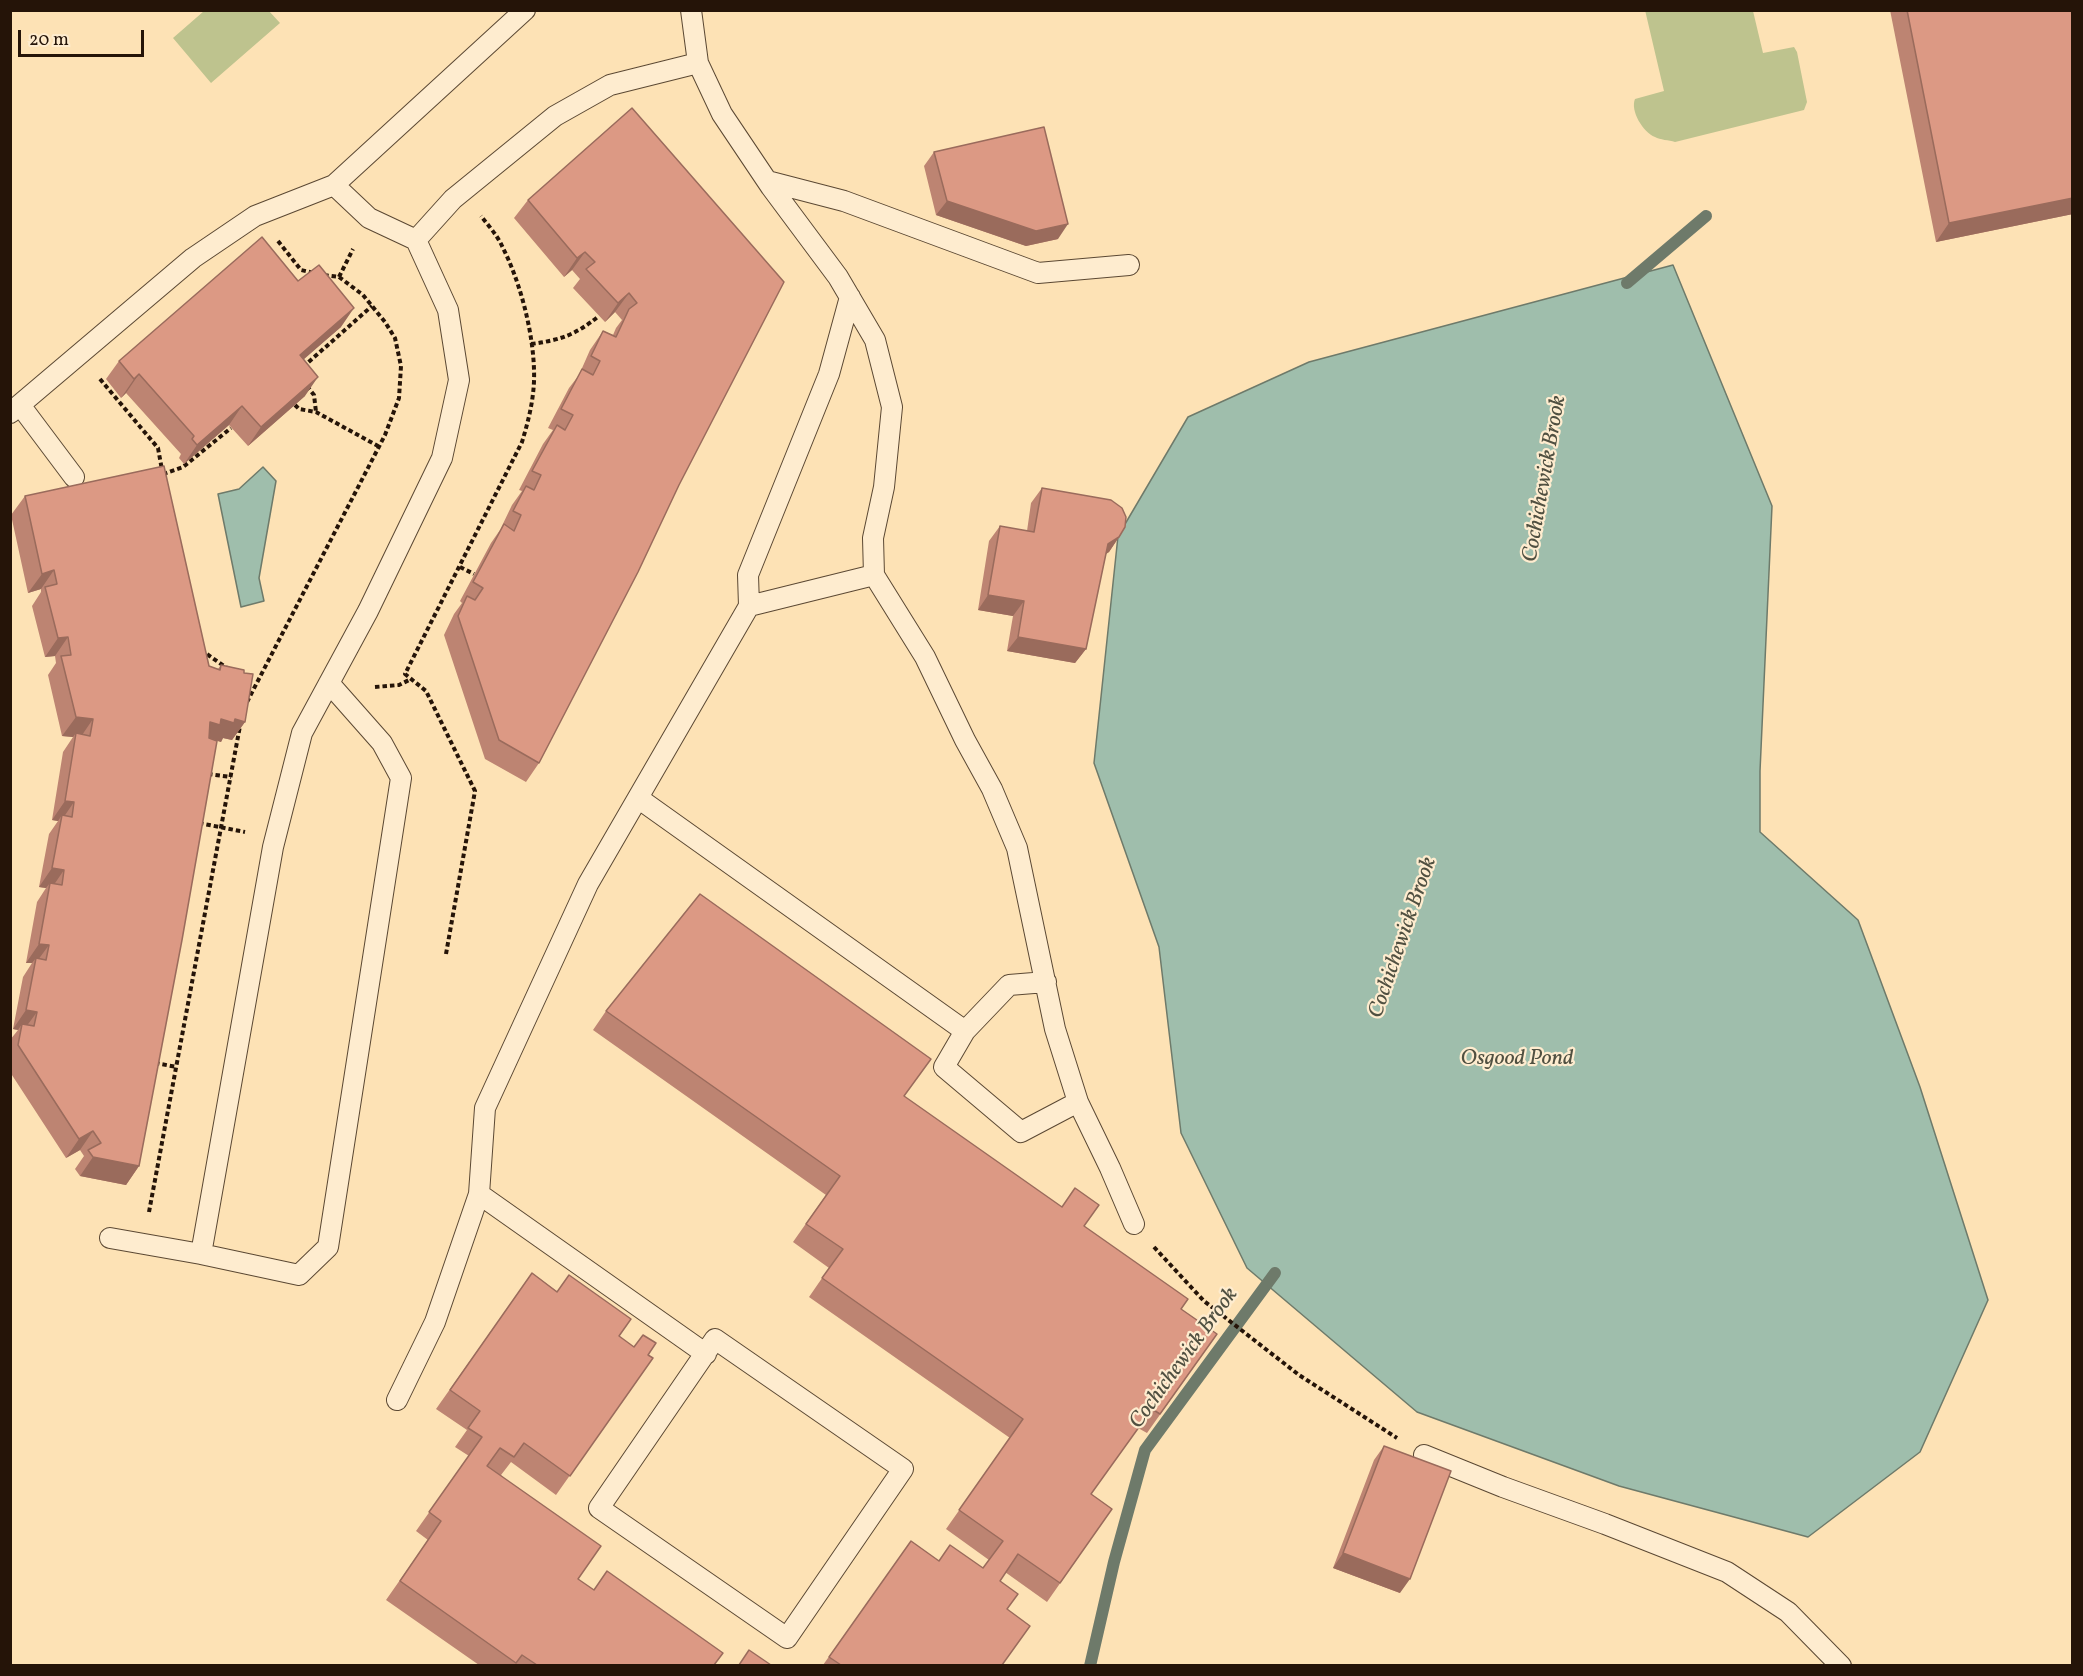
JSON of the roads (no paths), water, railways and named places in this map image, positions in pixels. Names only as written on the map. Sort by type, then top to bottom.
[{"type":"lane","points":[[74,477],[15,409],[194,258],[255,216],[334,185],[525,10]]},
{"type":"lane","points":[[691,10],[698,63],[722,114],[767,181],[838,277],[875,340],[892,407],[884,487],[873,538],[874,575],[925,657],[965,740],[992,789],[1017,848],[1055,1029],[1078,1102],[1134,1224]]},
{"type":"lane","points":[[416,240],[463,191],[555,116],[610,85],[698,63]]},
{"type":"lane","points":[[767,181],[844,201],[1038,273],[1129,265]]},
{"type":"lane","points":[[201,1254],[273,847],[302,733],[368,611],[441,458],[459,380],[448,310],[416,240],[369,218],[334,185]]},
{"type":"lane","points":[[397,1400],[435,1322],[479,1194],[485,1108],[588,884],[749,606],[748,576],[829,374],[850,297]]},
{"type":"lane","points":[[749,606],[874,575]]},
{"type":"lane","points":[[110,1238],[299,1275],[328,1246],[400,778],[382,742],[329,683]]},
{"type":"lane","points":[[638,798],[965,1031]]},
{"type":"lane","points":[[1046,982],[1009,985],[965,1031],[944,1067],[1021,1132],[1078,1102]]},
{"type":"lane","points":[[479,1194],[706,1354]]},
{"type":"lane","points":[[716,1339],[903,1469],[787,1638],[599,1508],[706,1354],[716,1339]]},
{"type":"lane","points":[[1424,1455],[1727,1572],[1788,1611],[1841,1665]]},
{"type":"water","name":"Osgood Pond","points":[[1673,265],[1772,506],[1760,771],[1760,832],[1858,920],[1920,1087],[1988,1300],[1920,1452],[1808,1537],[1619,1486],[1417,1412],[1247,1268],[1181,1133],[1159,947],[1094,763],[1118,536],[1188,417],[1309,362]]},
{"type":"water","points":[[263,467],[276,481],[259,578],[264,601],[241,607],[218,494],[239,489]]},
{"type":"waterway","name":"Cochichewick Brook","points":[[1627,283],[1706,216]]},
{"type":"waterway","name":"Cochichewick Brook","points":[[1090,1666],[1114,1562],[1145,1450],[1275,1273]]}]
